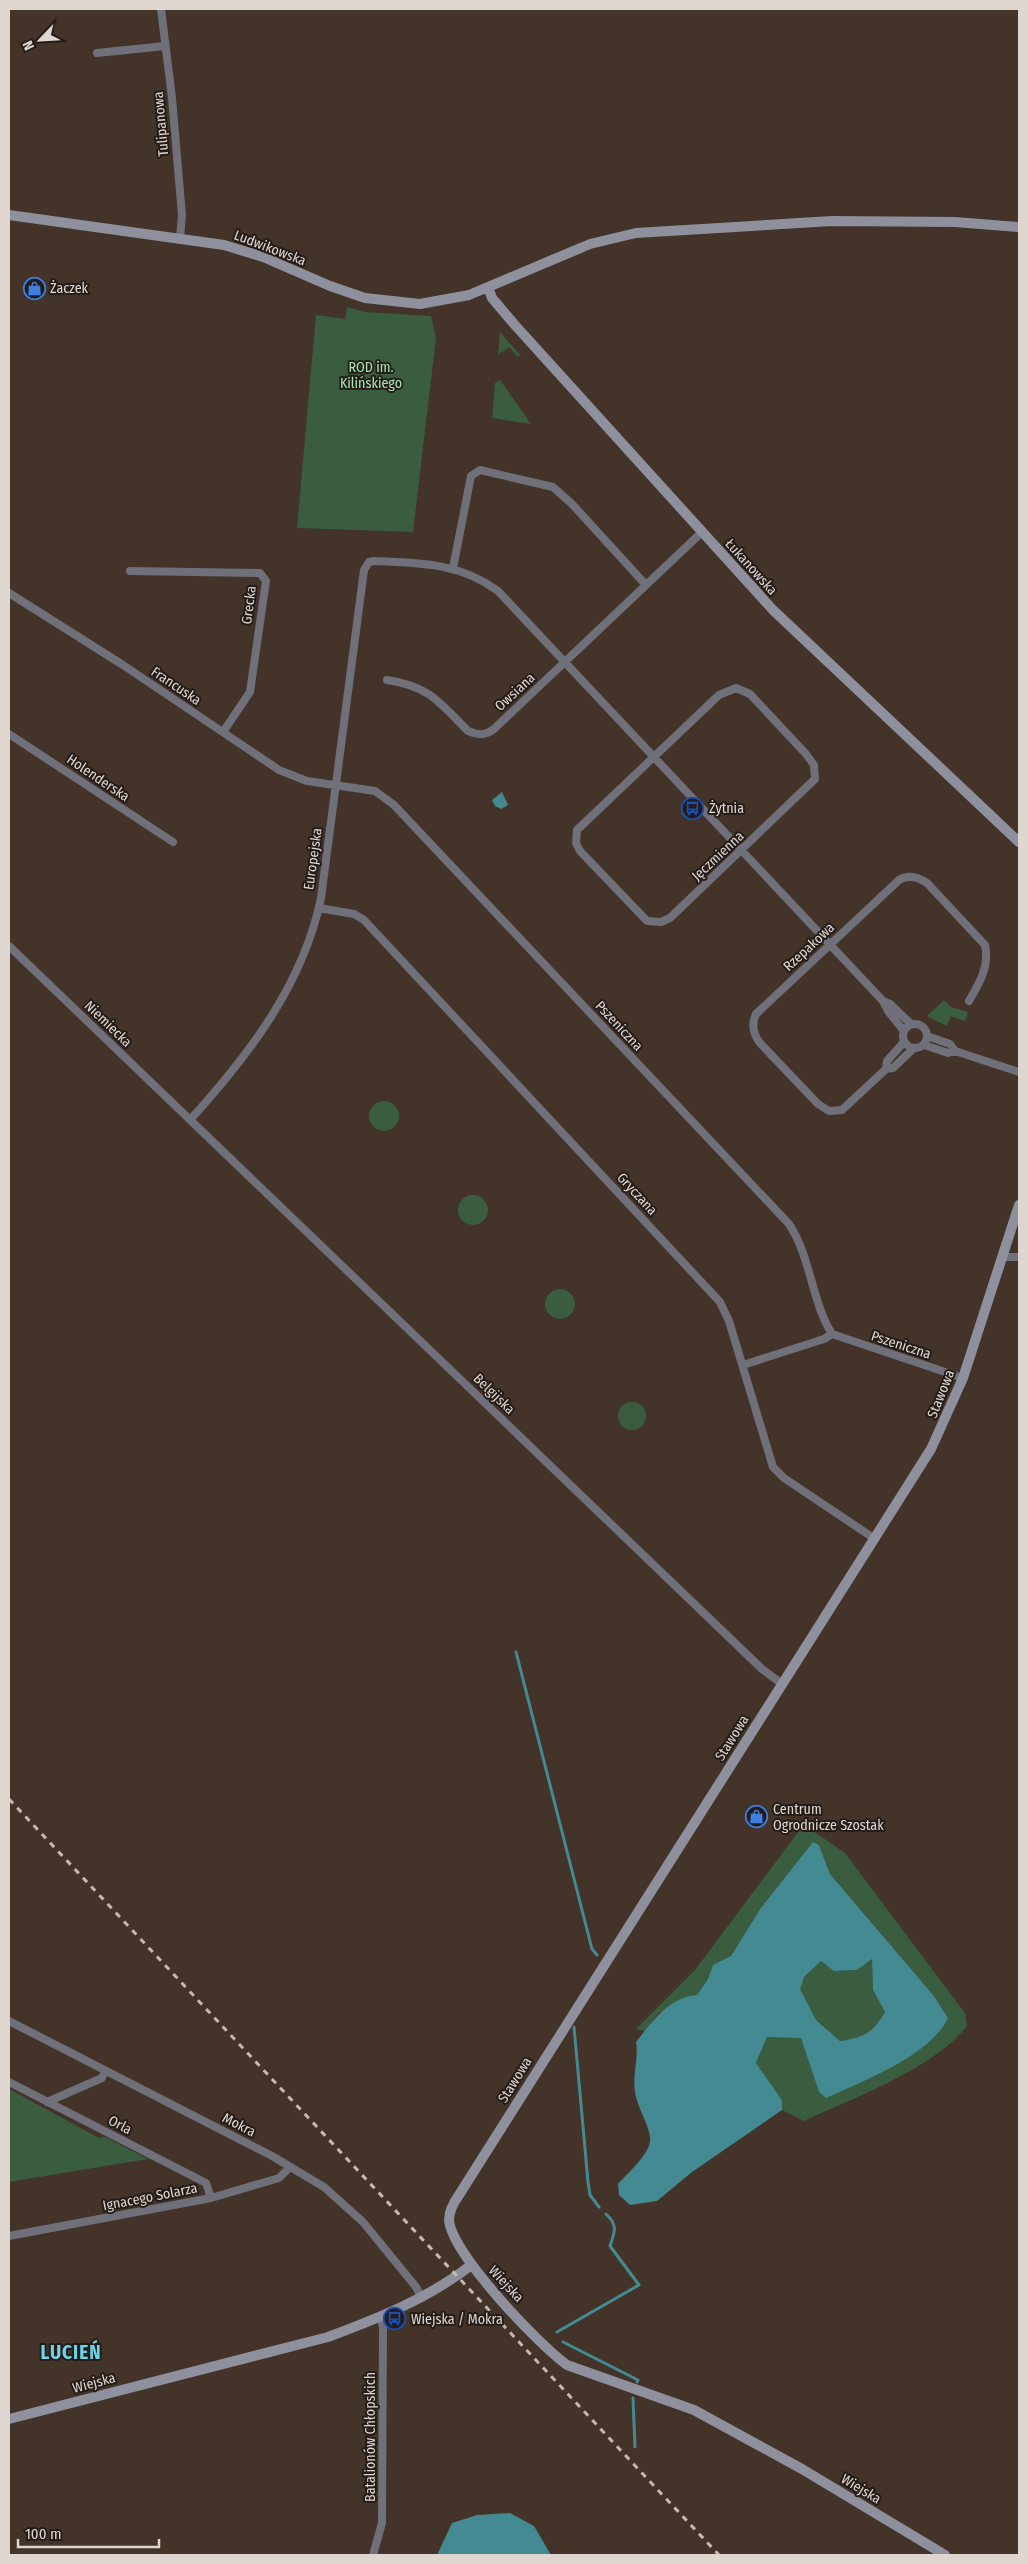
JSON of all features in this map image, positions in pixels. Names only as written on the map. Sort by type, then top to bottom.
[{"type":"street","name":"Tulipanowa","points":[[161,9],[182,215],[180,238]]},
{"type":"street","points":[[97,53],[165,46]]},
{"type":"street","name":"Ludwikowska","points":[[9,215],[224,245],[252,254],[330,286],[385,302],[437,302],[468,295],[590,244],[636,233],[832,221],[955,222],[1019,227]]},
{"type":"street","name":"Łukanowska","points":[[488,287],[492,298],[514,324],[772,610],[1019,842]]},
{"type":"street","points":[[646,586],[572,504],[553,487],[485,471],[476,471],[471,476],[453,568],[475,576],[498,591],[883,1001],[888,1011],[904,1031],[904,1042],[914,1048],[924,1045],[948,1053],[955,1051],[1019,1072]]},
{"type":"street","name":"Owsiana","points":[[387,680],[413,685],[428,692],[468,730],[474,734],[485,734],[565,662],[702,532]]},
{"type":"street","name":"Europejska","points":[[190,1120],[232,1073],[258,1038],[289,985],[302,956],[318,908],[365,566],[374,561],[453,568]]},
{"type":"street","name":"Grecka","points":[[130,571],[260,573],[266,581],[250,692],[223,732]]},
{"type":"street","name":"Francuska","points":[[9,593],[288,774],[336,786]]},
{"type":"street","name":"Jęczmienna","points":[[733,688],[739,689],[755,700],[811,760],[816,773],[810,786],[670,918],[656,923],[643,918],[580,851],[576,834],[580,826],[654,756],[722,692],[733,688]]},
{"type":"street","name":"Holenderska","points":[[9,734],[173,842]]},
{"type":"street","name":"Pszeniczna","points":[[336,786],[375,791],[394,805],[789,1224],[800,1246],[822,1317],[832,1334],[963,1378]]},
{"type":"street","name":"Rzepakowa","points":[[914,1048],[893,1068],[886,1069],[842,1110],[829,1111],[818,1104],[756,1038],[752,1026],[756,1014],[899,880],[907,876],[921,879],[985,945],[986,966],[980,982],[969,1001]]},
{"type":"street","name":"Gryczana","points":[[318,908],[354,914],[364,920],[720,1302],[729,1320],[776,1471],[875,1539]]},
{"type":"street","name":"Niemiecka","points":[[9,946],[190,1120]]},
{"type":"street","points":[[883,1001],[890,1004],[911,1024],[922,1026],[927,1036],[950,1044],[955,1051]]},
{"type":"street","points":[[904,1031],[911,1024]]},
{"type":"street","points":[[924,1045],[927,1036]]},
{"type":"street","name":"Rzepakowa","points":[[886,1069],[887,1061],[904,1042]]},
{"type":"street","name":"Belgijska","points":[[190,1120],[762,1669],[782,1684]]},
{"type":"street","name":"Stawowa","points":[[470,2266],[450,2227],[450,2214],[453,2205],[931,1449],[963,1378],[1019,1205]]},
{"type":"street","points":[[1002,1257],[1019,1257]]},
{"type":"street","points":[[743,1365],[824,1339],[832,1334]]},
{"type":"street","name":"Mokra","points":[[9,2021],[290,2167],[324,2187],[356,2215],[416,2287],[422,2298]]},
{"type":"street","points":[[48,2102],[102,2078],[105,2071]]},
{"type":"street","name":"Orla","points":[[9,2082],[206,2183],[211,2198]]},
{"type":"street","name":"Ignacego Solarza","points":[[9,2236],[211,2198],[279,2178],[290,2167]]},
{"type":"street","name":"Wiejska","points":[[9,2420],[328,2336],[380,2317],[422,2298],[470,2266],[551,2352],[567,2365],[694,2410],[802,2469],[945,2555]]},
{"type":"street","name":"Batalionów Chłopskich","points":[[373,2555],[382,2524],[382,2327],[380,2317]]},
{"type":"green space","name":"ROD im. Kilińskiego","points":[[347,307],[365,312],[431,316],[436,338],[413,532],[297,528],[316,315],[345,319]]},
{"type":"green space","points":[[500,332],[521,356],[517,356],[509,347],[498,355]]},
{"type":"green space","points":[[500,380],[531,424],[492,418],[495,383]]},
{"type":"green space","points":[[944,1000],[951,1007],[968,1012],[965,1021],[951,1016],[947,1026],[927,1016]]},
{"type":"green space","points":[[384,1101],[390,1102],[398,1110],[398,1122],[390,1130],[384,1131],[378,1130],[370,1122],[369,1116],[370,1110],[378,1102]]},
{"type":"green space","points":[[473,1195],[479,1196],[487,1204],[487,1216],[479,1224],[473,1225],[467,1224],[459,1216],[458,1210],[459,1204],[467,1196]]},
{"type":"green space","points":[[560,1289],[566,1290],[574,1298],[574,1310],[566,1318],[560,1319],[554,1318],[546,1310],[545,1304],[546,1298],[554,1290]]},
{"type":"green space","points":[[632,1402],[642,1406],[646,1416],[642,1426],[632,1430],[622,1426],[618,1416],[622,1406]]},
{"type":"green space","points":[[802,1827],[816,1833],[845,1853],[965,2013],[967,2026],[953,2041],[914,2069],[804,2121],[782,2110],[782,2100],[756,2063],[767,2037],[801,2037],[819,2092],[948,2018],[934,1996],[830,1874],[819,1845],[813,1843],[760,1909],[731,1956],[713,1965],[708,1979],[697,1995],[658,2014],[645,2031],[636,2029],[695,1970]]},
{"type":"green space","points":[[872,1959],[873,1990],[885,2012],[876,2026],[867,2034],[840,2041],[816,2020],[799,1989],[804,1977],[821,1961],[834,1971],[857,1970]]},
{"type":"green space","points":[[9,2089],[99,2138],[105,2137],[148,2159],[9,2182]]},
{"type":"water","points":[[502,792],[508,805],[501,809],[495,806],[492,800]]},
{"type":"water","points":[[813,1842],[819,1845],[830,1874],[934,1996],[948,2018],[939,2032],[911,2056],[876,2075],[826,2098],[819,2092],[801,2038],[767,2037],[756,2063],[782,2100],[782,2110],[692,2172],[657,2201],[630,2205],[619,2195],[618,2184],[643,2156],[650,2143],[647,2126],[635,2092],[636,2042],[655,2019],[670,2005],[678,2000],[697,1995],[708,1979],[713,1965],[731,1956],[760,1909]],"holes":[[[872,1959],[873,1990],[885,2012],[876,2025],[867,2033],[840,2041],[816,2020],[800,1989],[804,1977],[821,1961],[834,1971],[857,1970]]]},
{"type":"water","points":[[510,2513],[534,2526],[551,2555],[437,2555],[452,2523],[477,2515]]},
{"type":"waterway","points":[[516,1652],[592,1949],[597,1955]]},
{"type":"waterway","points":[[574,2027],[588,2182],[590,2195],[599,2207]]},
{"type":"waterway","points":[[557,2332],[639,2285],[610,2246],[614,2225],[606,2214]]},
{"type":"waterway","points":[[563,2342],[638,2380],[637,2382]]},
{"type":"waterway","points":[[633,2398],[635,2447]]},
{"type":"railway","points":[[9,1799],[719,2555]]},
{"type":"place","name":"Żaczek","points":[[34,288]]},
{"type":"place","name":"Żytnia","points":[[693,808]]},
{"type":"place","name":"Centrum Ogrodnicze Szostak","points":[[757,1817]]},
{"type":"place","name":"Wiejska / Mokra","points":[[395,2319]]},
{"type":"district","name":"LUCIEŃ","points":[[71,2352]]}]
